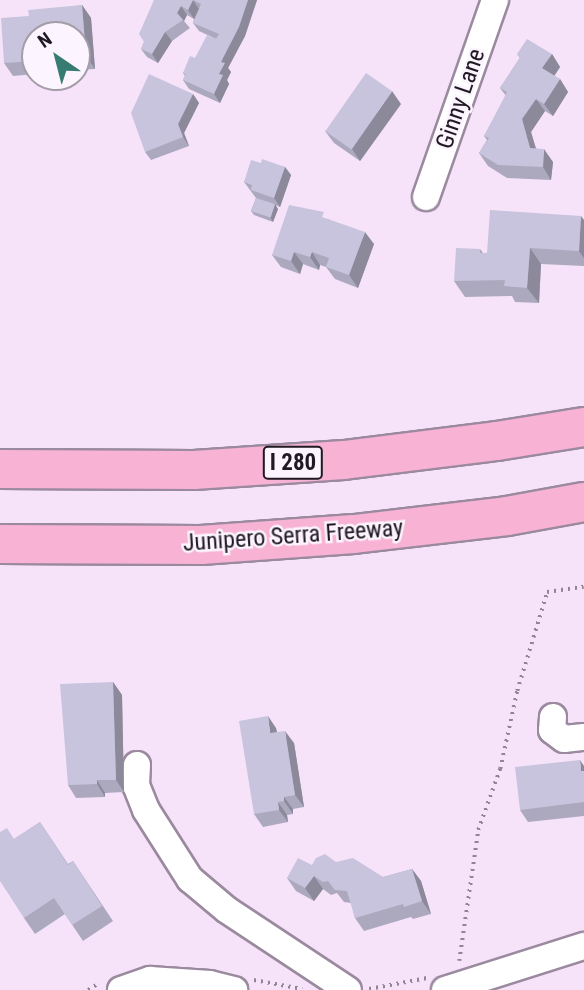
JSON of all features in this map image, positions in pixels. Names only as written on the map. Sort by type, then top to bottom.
[{"type":"highway","name":"I 280","points":[[0,469],[194,470],[344,460],[498,441],[584,426]]},
{"type":"highway","name":"Junipero Serra Freeway","points":[[0,544],[215,544],[355,534],[507,516],[584,502]]},
{"type":"street","name":"Ginny Lane","points":[[426,197],[495,0]]},
{"type":"street","points":[[553,717],[552,730],[564,739],[584,737]]},
{"type":"street","points":[[137,765],[136,785],[146,810],[190,879],[227,910],[348,990]]},
{"type":"street","points":[[452,987],[584,946]]},
{"type":"street","points":[[121,990],[150,980],[210,984],[234,990]]},
{"type":"path","points":[[452,987],[478,830],[500,769],[517,691],[547,592],[584,587]]},
{"type":"building","points":[[154,0],[193,0],[188,10],[181,6],[177,13],[183,20],[165,32],[152,54],[141,49],[144,42],[139,34]]},
{"type":"building","points":[[193,0],[248,0],[239,27],[221,62],[225,63],[219,74],[223,75],[214,94],[183,80],[190,56],[195,58],[207,35],[216,39],[219,34],[193,23],[201,4]]},
{"type":"building","points":[[82,5],[83,21],[21,21],[21,62],[4,63],[1,18],[29,16],[28,10]]},
{"type":"building","points":[[527,39],[552,54],[542,68],[560,79],[544,104],[536,99],[522,119],[530,148],[544,149],[543,167],[498,165],[479,153],[489,138],[484,136],[507,92],[500,88],[520,57],[517,54]]},
{"type":"building","points":[[366,73],[392,91],[351,150],[325,131]]},
{"type":"building","points":[[149,74],[193,94],[178,124],[183,137],[145,152],[131,113]]},
{"type":"building","points":[[262,159],[285,167],[274,198],[251,190],[252,185],[244,182],[251,160],[261,163]]},
{"type":"building","points":[[256,198],[275,204],[271,217],[252,211]]},
{"type":"building","points":[[289,205],[324,212],[322,217],[365,232],[349,275],[326,267],[329,258],[312,252],[310,257],[294,252],[291,261],[272,255]]},
{"type":"building","points":[[490,210],[581,216],[579,251],[530,248],[527,288],[504,286],[505,280],[454,281],[456,248],[480,249],[480,253],[487,253]]},
{"type":"building","points":[[113,682],[116,780],[68,785],[60,684]]},
{"type":"building","points":[[268,716],[270,733],[285,731],[295,795],[284,797],[284,801],[278,802],[279,810],[254,814],[239,721]]},
{"type":"building","points":[[580,760],[581,771],[584,771],[584,802],[520,810],[515,767]]},
{"type":"building","points":[[40,822],[68,865],[73,861],[102,906],[72,925],[54,898],[24,918],[0,881],[0,832],[7,828],[14,839]]},
{"type":"building","points":[[325,854],[336,862],[353,858],[383,877],[412,869],[422,901],[355,918],[347,891],[335,890],[328,881],[323,882],[314,876],[305,888],[287,878],[298,858],[312,865],[316,858]]}]
